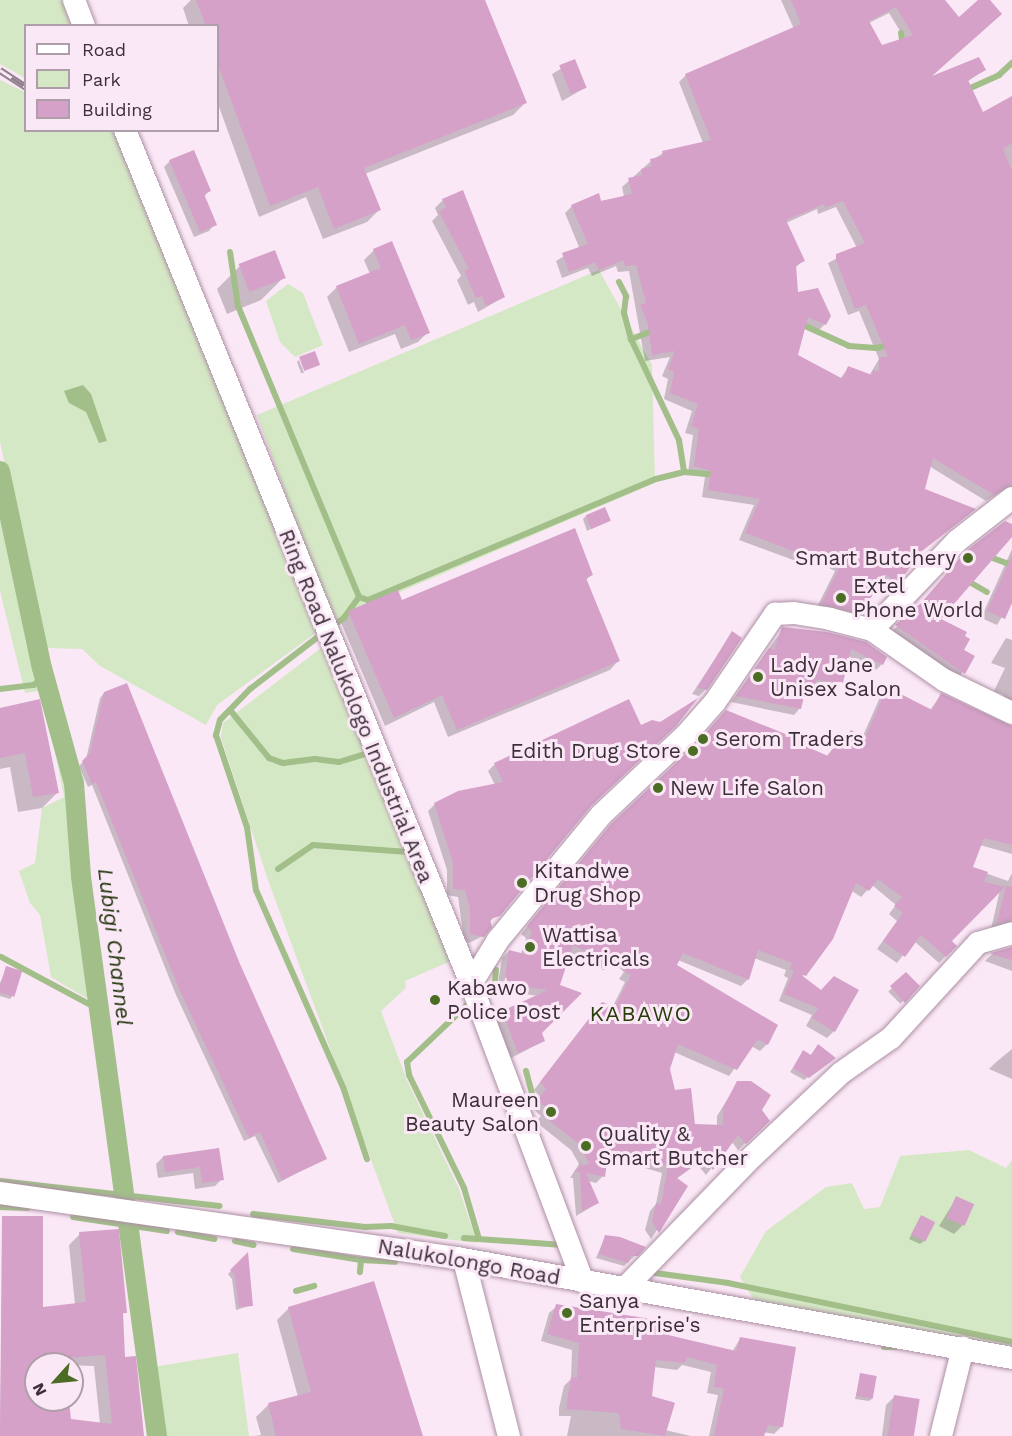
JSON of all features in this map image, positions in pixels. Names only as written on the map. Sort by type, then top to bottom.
[{"type":"street","points":[[74,0],[83,24]]},
{"type":"street","name":"Ring Road Nalukologo Industrial Area","points":[[126,132],[471,984],[583,1282]]},
{"type":"street","points":[[872,630],[957,542],[1011,500]]},
{"type":"street","points":[[471,984],[498,940],[601,815],[686,735],[715,702],[775,614],[812,616],[872,630],[944,680],[1012,713]]},
{"type":"street","points":[[624,1289],[760,1149],[841,1073],[891,1038],[978,943],[1012,933]]},
{"type":"street","name":"Nalukolongo Road","points":[[0,1193],[129,1209],[464,1260],[1012,1358]]},
{"type":"street","points":[[464,1260],[509,1436]]},
{"type":"street","points":[[941,1436],[963,1348]]},
{"type":"green space","points":[[0,0],[62,0],[72,24],[24,24],[24,77],[0,64]]},
{"type":"green space","points":[[0,80],[24,92],[24,132],[116,132],[320,630],[217,705],[206,725],[100,666],[82,649],[46,648],[0,442]]},
{"type":"green space","points":[[599,270],[652,365],[655,483],[332,621],[257,415]]},
{"type":"green space","points":[[288,284],[303,293],[323,345],[295,357],[280,342],[266,301]]},
{"type":"green space","points":[[0,496],[43,690],[25,693],[0,591]]},
{"type":"green space","points":[[325,645],[453,960],[405,981],[406,988],[381,1011],[406,1078],[459,1189],[477,1243],[398,1233],[268,880],[221,738],[223,723]]},
{"type":"green space","points":[[45,700],[70,779],[93,1002],[51,977],[40,915],[30,903],[19,871],[35,863],[42,808],[64,797]]},
{"type":"green space","points":[[969,1150],[1006,1168],[1012,1160],[1012,1347],[755,1302],[740,1277],[766,1231],[826,1187],[852,1183],[864,1209],[880,1207],[900,1156]]},
{"type":"green space","points":[[238,1353],[249,1436],[162,1436],[153,1367]]},
{"type":"shaded area","points":[[83,385],[91,394],[107,441],[99,443],[86,412],[69,403],[64,391]]},
{"type":"building","points":[[196,0],[485,0],[527,103],[364,168],[381,210],[334,229],[318,187],[270,206],[219,68],[219,24],[205,24]]},
{"type":"building","points":[[791,0],[945,0],[959,17],[978,0],[990,0],[1002,14],[932,76],[979,57],[986,70],[968,80],[983,112],[1012,96],[1012,143],[1003,149],[1012,171],[1012,483],[994,495],[933,458],[925,489],[976,509],[922,551],[898,584],[886,574],[861,613],[821,604],[841,564],[816,551],[812,558],[745,533],[760,499],[708,490],[711,471],[694,466],[699,429],[691,426],[698,404],[670,393],[674,372],[668,369],[675,351],[652,355],[648,324],[640,305],[646,303],[636,265],[625,266],[623,260],[599,270],[595,262],[569,272],[562,253],[588,244],[571,205],[599,193],[601,201],[632,194],[628,178],[642,175],[641,169],[652,166],[650,159],[663,156],[662,151],[711,140],[685,74],[801,24]],"holes":[[[896,7],[913,35],[882,45],[869,21]],[[843,201],[865,243],[836,254],[836,260],[855,309],[866,305],[888,357],[879,357],[879,372],[873,370],[872,375],[848,366],[843,379],[798,355],[808,317],[826,325],[831,316],[818,288],[798,292],[796,265],[805,261],[786,220],[824,204],[825,208]]]},
{"type":"building","points":[[575,59],[587,88],[571,94],[559,65]]},
{"type":"building","points":[[194,150],[211,191],[204,194],[217,225],[200,232],[169,160]]},
{"type":"building","points":[[463,190],[505,297],[486,306],[482,296],[476,298],[464,271],[469,269],[439,212],[446,207],[442,199]]},
{"type":"building","points":[[392,241],[430,333],[411,340],[405,325],[359,344],[336,286],[381,268],[373,249]]},
{"type":"building","points":[[275,250],[286,278],[249,292],[239,264]]},
{"type":"building","points":[[315,351],[320,365],[304,371],[299,357]]},
{"type":"building","points":[[605,507],[611,521],[592,529],[586,515]]},
{"type":"building","points":[[1005,521],[1012,524],[1012,537],[941,619],[967,632],[965,636],[970,639],[964,650],[975,656],[965,674],[895,625],[921,603],[966,551]]},
{"type":"building","points":[[575,528],[593,575],[586,578],[620,661],[457,730],[442,695],[394,718],[348,611],[398,590],[402,600]]},
{"type":"building","points":[[1012,555],[1012,603],[1005,619],[987,611]]},
{"type":"building","points":[[782,627],[827,632],[866,642],[887,657],[883,665],[851,649],[843,683],[816,680],[813,690],[806,688],[801,709],[736,696],[769,648],[774,650]]},
{"type":"building","points":[[732,631],[742,638],[707,690],[697,688]]},
{"type":"building","points":[[127,683],[240,964],[327,1159],[282,1180],[260,1132],[249,1138],[180,991],[96,782],[92,784],[82,761],[90,753],[104,692]]},
{"type":"building","points":[[887,687],[932,710],[941,693],[1012,726],[1012,845],[984,838],[973,867],[988,872],[984,882],[1005,887],[952,941],[957,946],[946,957],[921,935],[905,957],[883,941],[903,913],[894,906],[902,897],[878,879],[869,891],[856,883],[833,939],[806,976],[800,974],[821,990],[834,976],[859,990],[835,1032],[812,1018],[818,1008],[784,994],[794,971],[790,969],[792,963],[758,950],[749,980],[683,953],[677,965],[778,1025],[768,1045],[758,1039],[737,1070],[678,1044],[670,1069],[675,1090],[691,1088],[695,1124],[723,1125],[723,1108],[737,1081],[751,1081],[771,1095],[762,1110],[770,1121],[746,1144],[738,1135],[713,1170],[704,1158],[677,1178],[688,1186],[659,1233],[652,1222],[656,1203],[661,1205],[668,1166],[609,1149],[605,1177],[586,1173],[599,1203],[582,1211],[580,1172],[574,1171],[579,1168],[579,1162],[583,1166],[589,1163],[578,1143],[542,1115],[547,1108],[537,1100],[546,1089],[540,1082],[602,1002],[615,1007],[631,975],[624,971],[630,964],[620,956],[612,964],[573,945],[560,985],[582,993],[542,1033],[545,1041],[518,1053],[502,1011],[548,990],[504,984],[509,950],[525,954],[532,931],[527,926],[611,824],[695,745],[726,710],[805,742],[803,745],[828,756],[839,739],[843,741],[851,730],[865,738]]},
{"type":"building","points":[[698,698],[676,726],[591,806],[500,916],[490,919],[492,927],[484,937],[470,934],[470,908],[465,890],[453,889],[453,863],[434,803],[458,791],[503,782],[494,763],[629,699],[641,725],[652,720],[660,722]]},
{"type":"building","points":[[40,699],[59,793],[33,797],[25,753],[0,758],[0,708]]},
{"type":"building","points":[[1006,886],[1012,887],[1012,920],[997,923]]},
{"type":"building","points":[[1012,947],[1012,960],[991,954],[991,953]]},
{"type":"building","points":[[6,966],[22,971],[14,997],[0,992]]},
{"type":"building","points":[[906,972],[920,986],[905,1003],[890,986]]},
{"type":"building","points":[[818,1044],[836,1058],[809,1078],[793,1068],[803,1050],[811,1055]]},
{"type":"building","points":[[219,1148],[224,1180],[202,1183],[200,1167],[165,1172],[163,1156]]},
{"type":"building","points":[[956,1196],[974,1204],[965,1226],[946,1218]]},
{"type":"building","points":[[921,1215],[935,1222],[925,1242],[911,1235]]},
{"type":"building","points":[[2,1216],[43,1216],[43,1307],[86,1302],[79,1232],[119,1229],[127,1313],[123,1313],[125,1357],[136,1356],[144,1436],[0,1436]]},
{"type":"building","points":[[605,1235],[620,1237],[646,1247],[638,1256],[631,1256],[628,1263],[599,1254]]},
{"type":"building","points":[[248,1252],[253,1306],[239,1307],[235,1275],[230,1270]]},
{"type":"building","points":[[374,1281],[423,1436],[276,1436],[268,1403],[311,1392],[288,1307]]},
{"type":"building","points":[[556,1304],[670,1322],[668,1335],[736,1351],[740,1337],[796,1347],[783,1427],[768,1425],[764,1436],[714,1436],[724,1388],[714,1387],[717,1365],[687,1357],[685,1363],[656,1360],[652,1396],[675,1403],[665,1436],[621,1429],[619,1413],[566,1409],[571,1377],[577,1378],[579,1343],[547,1334]]},
{"type":"building","points":[[860,1373],[877,1376],[873,1399],[856,1396]]},
{"type":"building","points":[[894,1395],[920,1399],[914,1436],[888,1435]]},
{"type":"waterway","points":[[901,33],[903,45]]},
{"type":"waterway","points":[[966,90],[999,75],[1012,63]]},
{"type":"waterway","points":[[230,252],[238,306],[359,597],[344,618],[331,627]]},
{"type":"waterway","points":[[619,282],[626,296],[624,313],[631,339]]},
{"type":"waterway","points":[[805,326],[849,346],[876,348],[892,344]]},
{"type":"waterway","points":[[655,330],[631,339],[679,440],[684,472]]},
{"type":"waterway","name":"Lubigi Channel","points":[[0,471],[42,668],[74,783],[81,877],[157,1436]]},
{"type":"waterway","points":[[359,597],[368,600],[656,479],[684,472],[716,475]]},
{"type":"waterway","points":[[987,556],[1012,565]]},
{"type":"waterway","points":[[966,580],[987,592]]},
{"type":"waterway","points":[[323,633],[250,689],[220,720],[216,735],[247,827],[256,890],[343,1087],[367,1159]]},
{"type":"waterway","points":[[0,689],[34,685],[44,676]]},
{"type":"waterway","points":[[230,710],[269,758],[283,763],[315,759],[339,762],[368,753]]},
{"type":"waterway","points":[[278,869],[313,845],[408,852]]},
{"type":"waterway","points":[[1,957],[100,1010]]},
{"type":"waterway","points":[[495,981],[496,970]]},
{"type":"waterway","points":[[468,1004],[407,1062],[409,1075],[464,1188],[479,1239]]},
{"type":"waterway","points":[[526,1071],[533,1097]]},
{"type":"waterway","points":[[0,1181],[220,1206]]},
{"type":"waterway","points":[[0,1207],[28,1208]]},
{"type":"waterway","points":[[253,1214],[365,1227],[391,1226],[445,1236]]},
{"type":"waterway","points":[[73,1217],[167,1231]]},
{"type":"waterway","points":[[178,1232],[214,1239]]},
{"type":"waterway","points":[[464,1238],[563,1245]]},
{"type":"waterway","points":[[235,1241],[254,1245]]},
{"type":"waterway","points":[[293,1249],[361,1260],[360,1272]]},
{"type":"waterway","points":[[361,1260],[395,1262]]},
{"type":"waterway","points":[[655,1273],[728,1283],[1012,1342]]},
{"type":"waterway","points":[[296,1291],[314,1286]]},
{"type":"waterway","points":[[884,1347],[896,1347]]},
{"type":"railway","points":[[0,70],[24,86]]},
{"type":"place","name":"Smart Butchery","points":[[968,558]]},
{"type":"place","name":"Extel Phone World","points":[[841,598]]},
{"type":"place","name":"Lady Jane Unisex Salon","points":[[758,677]]},
{"type":"place","name":"Serom Traders","points":[[703,739]]},
{"type":"place","name":"Edith Drug Store","points":[[693,751]]},
{"type":"place","name":"New Life Salon","points":[[658,788]]},
{"type":"place","name":"Kitandwe Drug Shop","points":[[522,883]]},
{"type":"place","name":"Wattisa Electricals","points":[[530,947]]},
{"type":"place","name":"Kabawo Police Post","points":[[435,1000]]},
{"type":"place","name":"Maureen Beauty Salon","points":[[551,1112]]},
{"type":"place","name":"Quality & Smart Butcher","points":[[586,1146]]},
{"type":"place","name":"Sanya Enterprise's","points":[[567,1313]]},
{"type":"district","name":"KABAWO","points":[[641,1014]]}]
